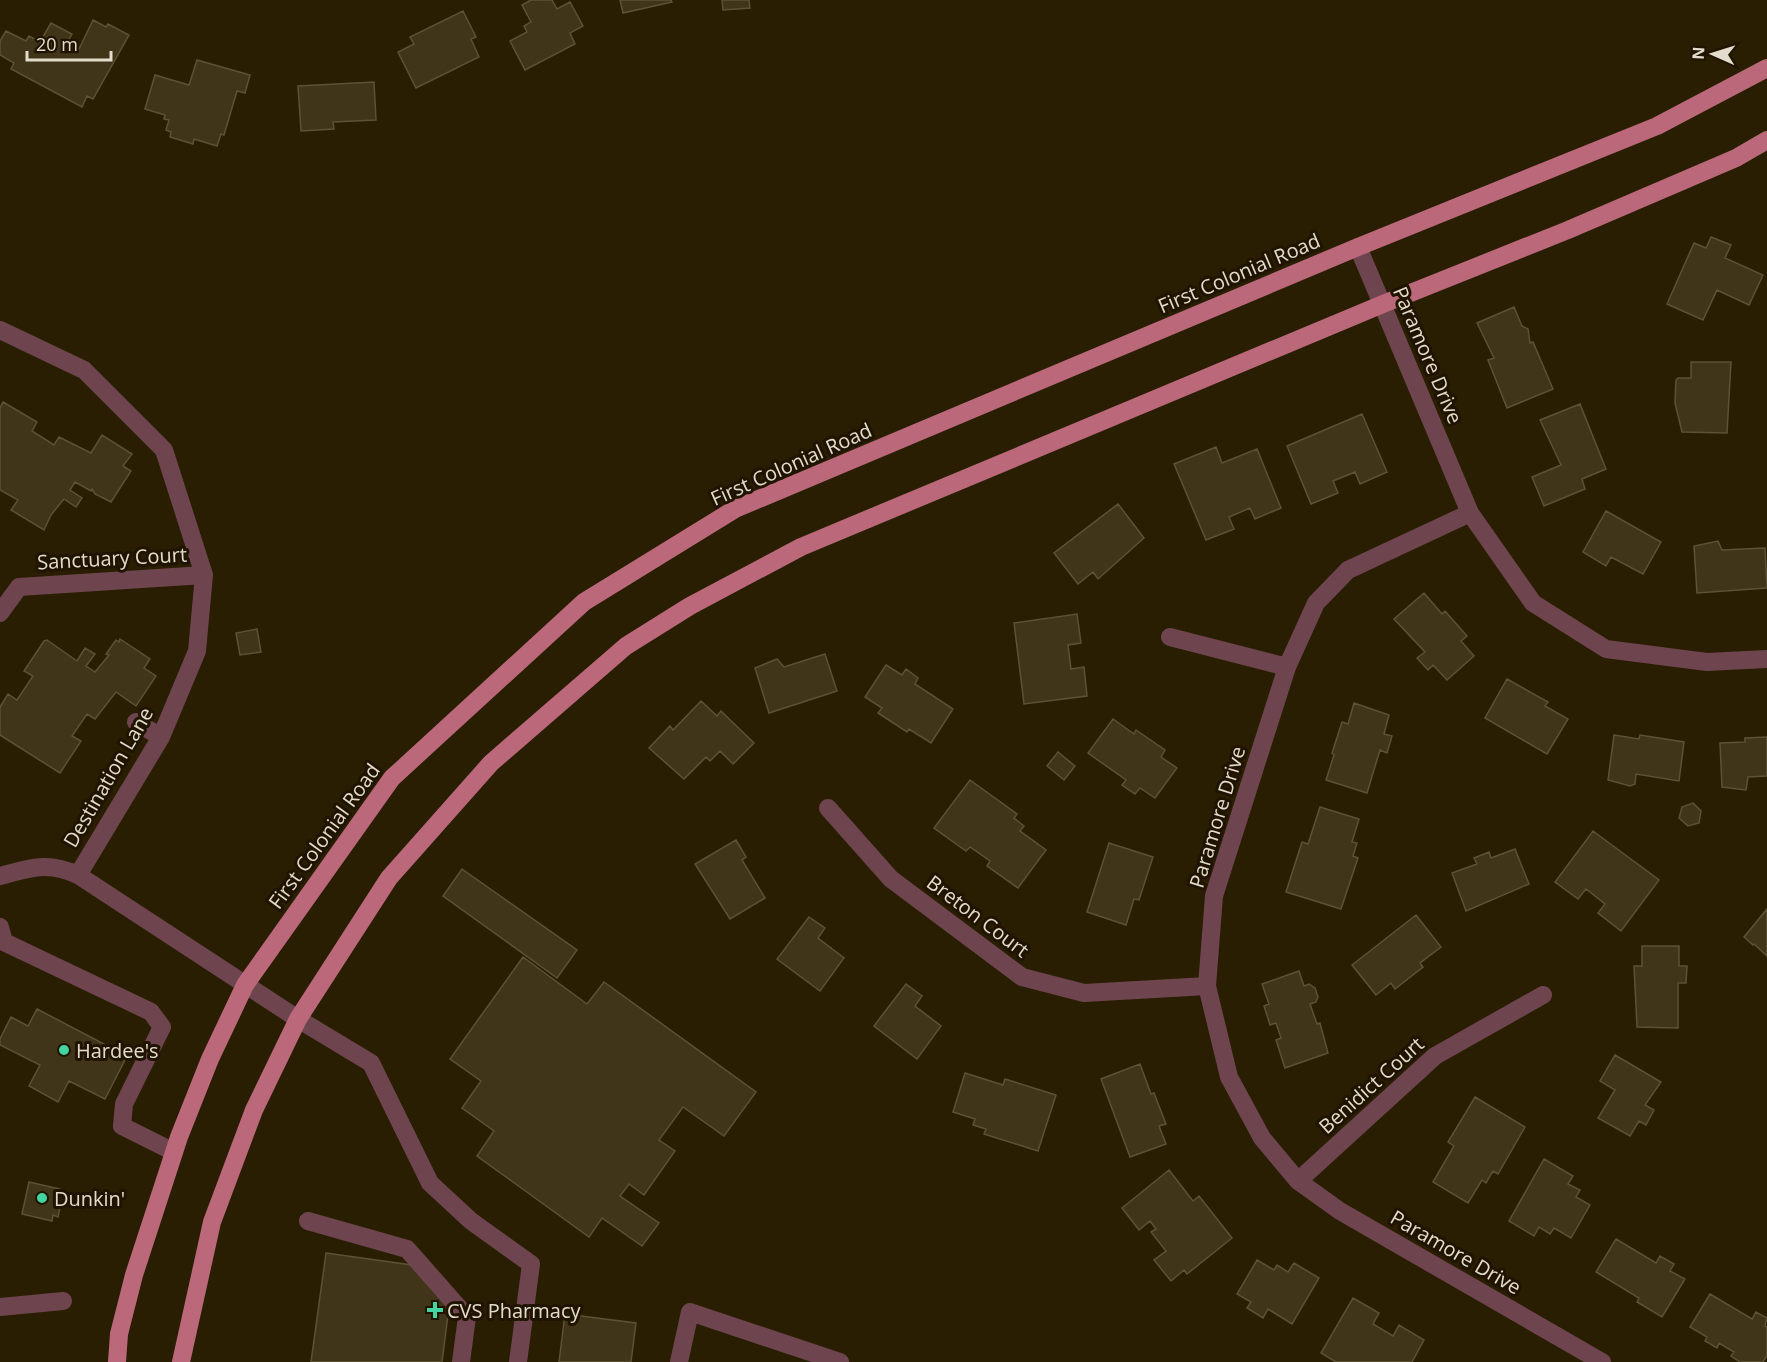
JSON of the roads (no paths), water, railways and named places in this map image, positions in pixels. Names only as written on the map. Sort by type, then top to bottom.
[{"type":"main road","name":"First Colonial Road","points":[[117,1362],[119,1334],[134,1275],[174,1152],[210,1059],[245,984],[392,778],[585,602],[735,509],[1358,247],[1657,126],[1767,68]]},
{"type":"main road","points":[[181,1362],[212,1222],[254,1110],[298,1019],[389,878],[490,763],[626,646],[690,606],[801,548],[1383,304],[1579,226],[1736,158],[1767,140]]},
{"type":"street","name":"Paramore Drive","points":[[1358,247],[1470,513],[1533,603],[1606,649],[1707,662],[1767,659]]},
{"type":"street","name":"Destination Lane","points":[[0,330],[84,369],[164,450],[204,575],[197,651],[161,737],[78,875]]},
{"type":"street","name":"Paramore Drive","points":[[1470,513],[1348,570],[1316,603],[1287,667],[1214,896],[1207,986],[1229,1077],[1262,1138],[1298,1181],[1340,1211],[1602,1362]]},
{"type":"street","name":"Sanctuary Court","points":[[0,613],[19,586],[204,575]]},
{"type":"street","points":[[1170,638],[1287,667]]},
{"type":"street","points":[[136,722],[161,737]]},
{"type":"street","name":"Breton Court","points":[[828,808],[891,879],[1022,976],[1084,993],[1207,986]]},
{"type":"street","name":"Destination Lane","points":[[0,876],[41,866],[62,868],[78,875],[298,1019],[371,1063],[430,1183],[471,1221],[531,1264],[518,1362]]},
{"type":"street","points":[[0,927],[4,942],[152,1012],[162,1027],[124,1104],[122,1126],[174,1152]]},
{"type":"street","name":"Benidict Court","points":[[1298,1181],[1435,1056],[1543,995]]},
{"type":"street","points":[[308,1221],[407,1249],[467,1317],[461,1362]]},
{"type":"street","points":[[0,1307],[63,1301]]},
{"type":"street","points":[[679,1362],[690,1312],[840,1362]]},
{"type":"place","name":"Hardee's","points":[[64,1050]]},
{"type":"place","name":"Dunkin'","points":[[42,1198]]},
{"type":"place","name":"CVS Pharmacy","points":[[435,1310]]}]
